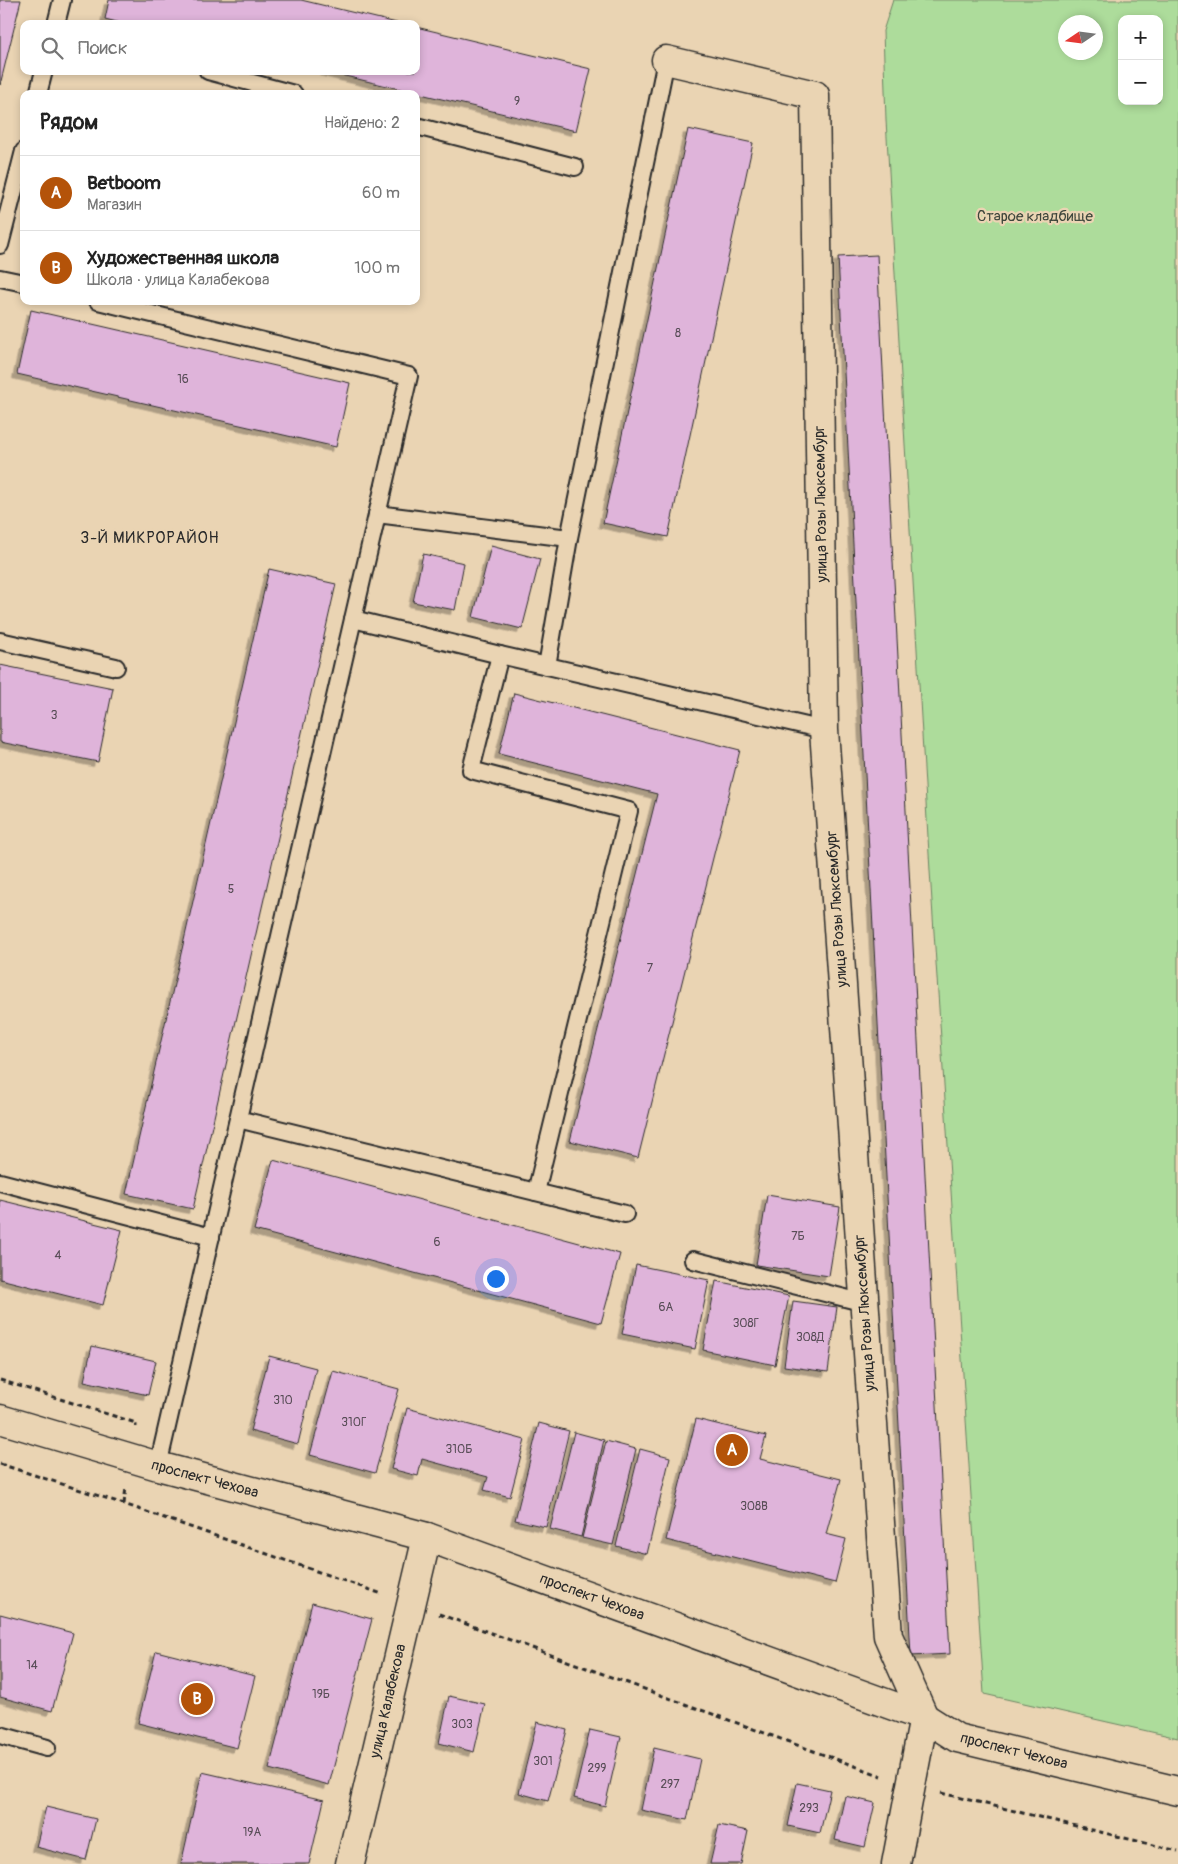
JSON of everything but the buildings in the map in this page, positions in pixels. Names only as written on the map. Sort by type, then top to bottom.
[{"type":"street","name":"улица Розы Люксембург","points":[[666,60],[815,95],[824,730],[888,1636],[924,1717]]},
{"type":"street","name":"проспект Чехова","points":[[0,1419],[158,1466],[427,1537],[924,1717],[957,1738],[1178,1791]]},
{"type":"street","name":"улица Калабекова","points":[[350,1864],[427,1537]]},
{"type":"street","points":[[896,1864],[924,1717]]},
{"type":"lane","points":[[57,20],[62,0]]},
{"type":"lane","points":[[547,666],[568,538],[666,60]]},
{"type":"lane","points":[[39,90],[43,75]]},
{"type":"lane","points":[[223,75],[279,90]]},
{"type":"lane","points":[[420,127],[575,167]]},
{"type":"lane","points":[[0,245],[20,167]]},
{"type":"lane","points":[[0,278],[20,282]]},
{"type":"lane","points":[[115,305],[409,376],[158,1466]]},
{"type":"lane","points":[[377,514],[568,538]]},
{"type":"lane","points":[[353,619],[824,730]]},
{"type":"lane","points":[[0,641],[116,667]]},
{"type":"lane","points":[[500,655],[472,770],[629,811],[536,1192]]},
{"type":"lane","points":[[238,1119],[625,1214]]},
{"type":"lane","points":[[0,1182],[211,1237]]},
{"type":"lane","points":[[693,1260],[864,1302]]},
{"type":"lane","points":[[0,1735],[47,1748]]},
{"type":"path","points":[[0,1464],[124,1504],[411,1604],[911,1786],[1178,1851]]},
{"type":"green space","name":"Старое кладбище","points":[[893,0],[1178,0],[1178,1738],[984,1694],[930,871],[886,120],[883,31]]},
{"type":"place","name":"Betboom","points":[[732,1450]]},
{"type":"place","name":"Художественная школа","points":[[197,1699]]},
{"type":"district","name":"3-Й МИКРОРАЙОН","points":[[150,538]]}]
